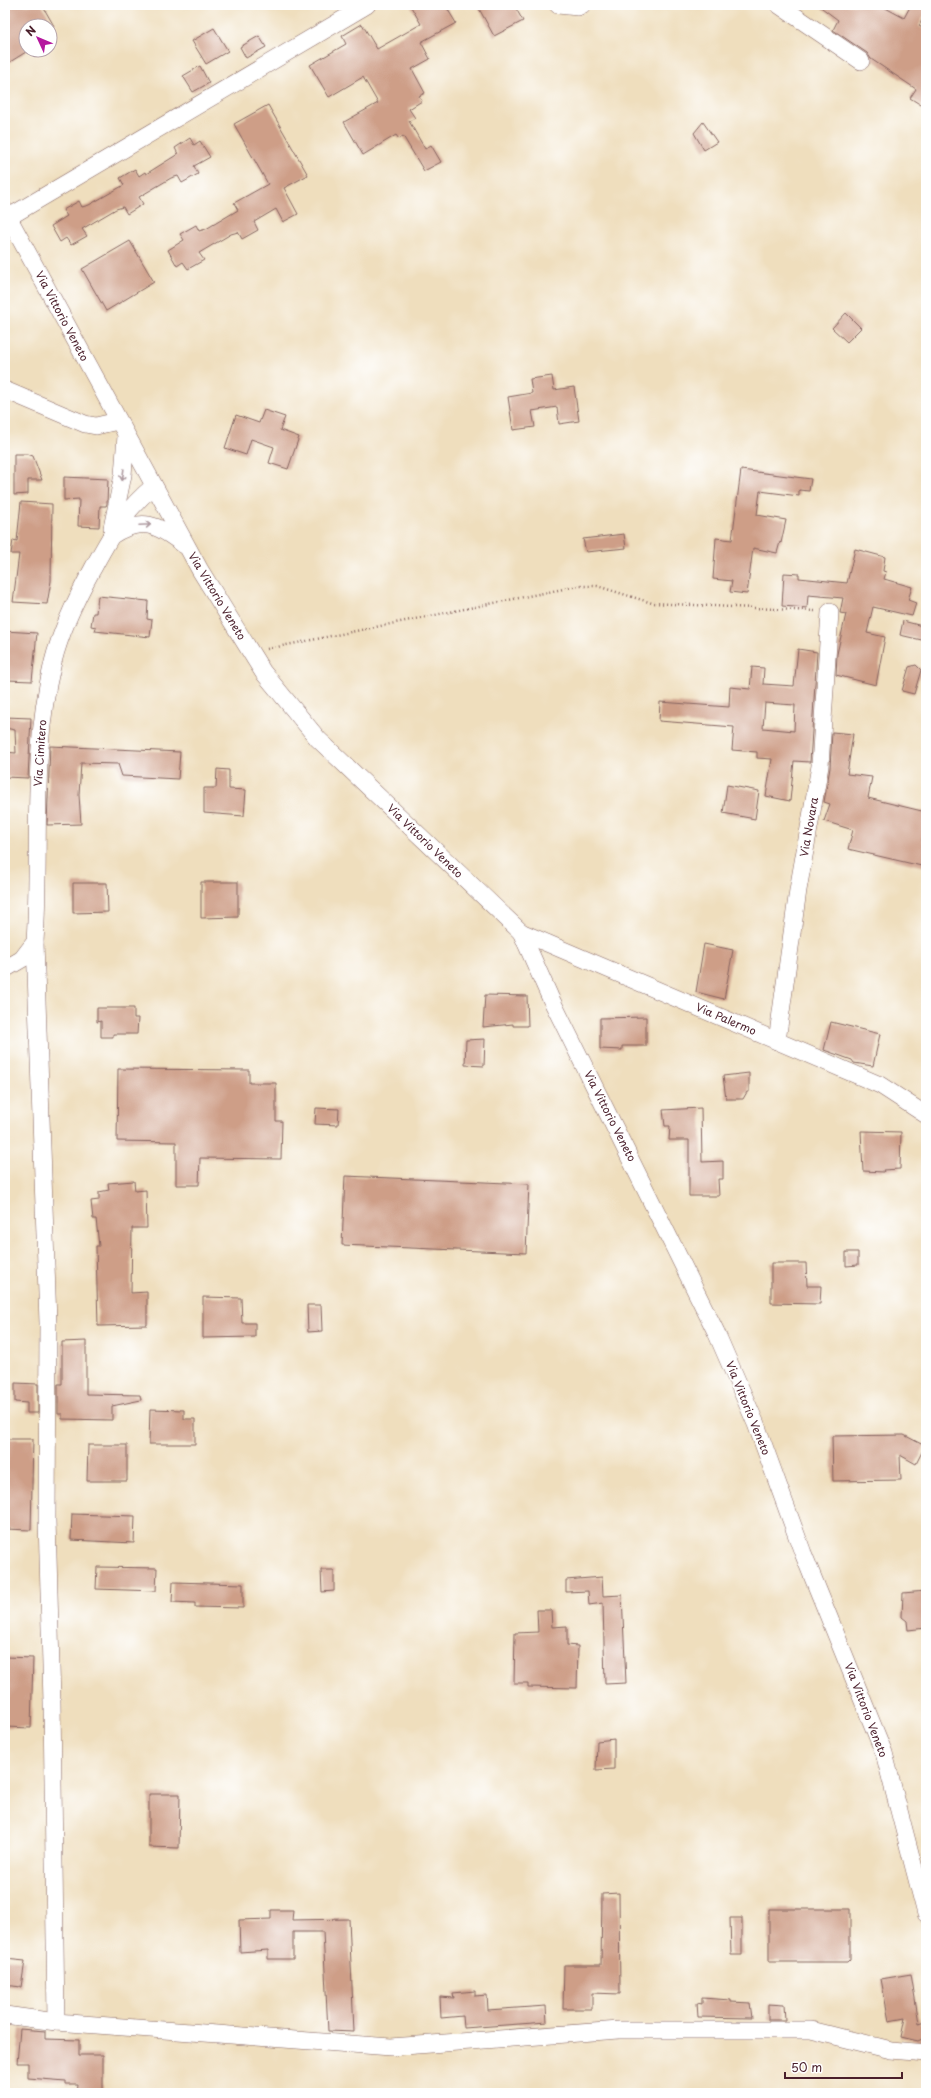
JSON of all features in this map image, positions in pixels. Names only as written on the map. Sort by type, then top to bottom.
[{"type":"street","points":[[7,214],[367,5]]},
{"type":"street","points":[[558,5],[578,7],[582,5]]},
{"type":"street","points":[[779,5],[860,61]]},
{"type":"street","name":"Via Vittorio Veneto","points":[[7,214],[188,548],[263,672],[318,739],[521,932],[550,997],[716,1332],[756,1424],[803,1553],[884,1753],[926,1914]]},
{"type":"street","points":[[5,390],[85,424],[96,426],[118,421]]},
{"type":"street","name":"Via Cimitero","points":[[109,538],[123,475],[126,436]]},
{"type":"street","name":"Via Cimitero","points":[[5,969],[22,959],[34,942],[37,912],[37,796],[40,735],[44,705],[53,661],[74,604],[109,538],[125,514],[154,486]]},
{"type":"street","points":[[109,538],[126,527],[153,525],[162,528],[188,548]]},
{"type":"street","name":"Via Novara","points":[[777,1041],[798,890],[820,766],[830,612]]},
{"type":"street","name":"Via Palermo","points":[[521,932],[880,1085],[926,1115]]},
{"type":"street","points":[[34,942],[48,1323],[47,1520],[52,1702],[56,2022]]},
{"type":"street","points":[[5,2015],[56,2022],[391,2046],[619,2030],[811,2030],[891,2050],[926,2053]]},
{"type":"path","points":[[251,652],[578,586],[598,586],[652,603],[830,612]]},
{"type":"building","points":[[5,5],[42,5],[49,18],[18,18],[18,57],[5,65]]},
{"type":"building","points":[[410,5],[445,5],[456,23],[421,42],[430,59],[412,69],[425,93],[419,96],[422,101],[409,109],[415,118],[409,121],[425,149],[431,145],[441,162],[424,171],[403,136],[399,139],[396,135],[363,155],[344,122],[378,103],[363,77],[329,97],[310,65],[346,44],[342,36],[362,24],[377,49],[421,24]]},
{"type":"building","points":[[477,5],[514,5],[523,21],[494,36]]},
{"type":"building","points":[[818,5],[880,5],[904,18],[911,5],[926,5],[926,12],[919,26],[926,30],[926,108],[910,98],[916,89],[871,59],[867,53],[833,30],[838,20]]},
{"type":"building","points":[[214,28],[228,51],[206,64],[192,41]]},
{"type":"building","points":[[259,36],[266,47],[246,58],[240,47]]},
{"type":"building","points":[[200,66],[209,83],[193,92],[183,76]]},
{"type":"building","points":[[268,105],[308,175],[284,188],[298,214],[283,222],[276,209],[254,222],[258,230],[242,239],[238,232],[231,234],[199,253],[204,260],[188,269],[183,262],[177,266],[168,250],[184,240],[180,234],[196,225],[199,231],[206,229],[238,210],[234,203],[268,184],[234,124]]},
{"type":"building","points":[[703,122],[717,142],[704,150],[694,133]]},
{"type":"building","points":[[190,138],[194,145],[200,141],[210,157],[194,166],[198,174],[182,183],[178,176],[171,178],[139,197],[143,204],[127,214],[123,207],[116,209],[82,229],[87,236],[71,245],[66,238],[60,242],[51,226],[67,216],[63,210],[79,201],[82,207],[89,205],[124,185],[120,178],[135,169],[139,176],[145,172],[146,174],[178,154],[175,148]]},
{"type":"building","points":[[130,241],[154,282],[106,311],[82,269]]},
{"type":"building","points":[[846,313],[861,328],[847,342],[832,328]]},
{"type":"building","points":[[552,376],[554,390],[574,387],[579,421],[559,424],[557,407],[532,411],[535,427],[513,430],[508,397],[532,393],[530,379]]},
{"type":"building","points":[[264,410],[285,417],[280,430],[299,437],[288,469],[269,463],[274,447],[251,439],[246,455],[225,448],[236,415],[259,423]]},
{"type":"building","points":[[14,454],[27,454],[33,456],[42,480],[28,480],[28,494],[14,495]]},
{"type":"building","points":[[741,470],[811,479],[809,491],[799,490],[799,496],[760,491],[757,515],[786,520],[781,543],[780,542],[777,553],[753,548],[747,594],[730,592],[732,581],[713,579],[716,538],[732,540]]},
{"type":"building","points":[[64,477],[108,479],[107,504],[106,506],[100,506],[99,527],[78,526],[79,499],[64,500]]},
{"type":"building","points":[[21,502],[52,504],[51,581],[47,604],[13,602],[19,554],[11,554],[13,540],[17,541]]},
{"type":"building","points":[[624,534],[626,548],[586,552],[583,539]]},
{"type":"building","points":[[855,549],[885,557],[883,571],[886,572],[884,579],[912,587],[908,600],[916,603],[912,616],[873,607],[867,633],[885,637],[876,685],[836,675],[837,654],[846,614],[840,613],[843,598],[808,595],[807,608],[782,606],[784,573],[799,574],[799,578],[847,583]]},
{"type":"building","points":[[98,596],[148,601],[147,619],[152,620],[150,637],[95,631],[96,627],[91,626],[93,613],[96,613]]},
{"type":"building","points":[[903,621],[926,627],[926,641],[900,635]]},
{"type":"building","points":[[5,631],[37,633],[32,681],[7,680],[7,676],[5,676]]},
{"type":"building","points":[[798,649],[817,652],[810,762],[794,761],[790,801],[766,796],[772,759],[757,758],[757,752],[732,750],[734,727],[659,721],[660,702],[729,707],[730,687],[750,689],[752,667],[764,668],[763,684],[794,686]],"holes":[[[765,703],[795,705],[794,731],[763,728]]]},
{"type":"building","points":[[916,665],[921,670],[914,694],[902,691],[909,667]]},
{"type":"building","points":[[5,717],[31,718],[28,778],[5,777],[5,752],[16,753],[15,730],[5,728]]},
{"type":"building","points":[[832,732],[853,734],[847,774],[872,777],[868,798],[926,812],[926,825],[922,841],[926,842],[926,867],[848,849],[853,830],[824,821],[830,804],[824,802],[830,768]]},
{"type":"building","points":[[50,746],[180,752],[178,779],[122,776],[118,764],[81,763],[79,795],[81,824],[47,825]]},
{"type":"building","points":[[217,769],[229,770],[229,789],[246,790],[244,816],[204,813],[204,788],[216,788]]},
{"type":"building","points":[[727,785],[759,791],[755,819],[723,813]]},
{"type":"building","points":[[201,882],[238,882],[238,917],[201,918]]},
{"type":"building","points":[[73,883],[107,883],[108,912],[73,913]]},
{"type":"building","points":[[704,944],[733,950],[724,999],[696,992]]},
{"type":"building","points":[[485,995],[527,996],[528,1026],[513,1026],[513,1024],[483,1027]]},
{"type":"building","points":[[97,1008],[134,1008],[134,1018],[138,1018],[137,1034],[113,1034],[113,1037],[101,1037],[101,1021],[97,1022]]},
{"type":"building","points":[[646,1017],[646,1046],[622,1046],[622,1050],[600,1049],[600,1018]]},
{"type":"building","points":[[831,1022],[880,1034],[873,1066],[854,1063],[852,1060],[824,1050]]},
{"type":"building","points":[[485,1039],[484,1066],[465,1065],[466,1040]]},
{"type":"building","points":[[118,1069],[249,1070],[249,1083],[276,1083],[276,1121],[282,1121],[281,1159],[200,1158],[199,1185],[176,1185],[176,1142],[117,1141]]},
{"type":"building","points":[[749,1073],[749,1092],[747,1092],[743,1099],[726,1099],[723,1076]]},
{"type":"building","points":[[316,1108],[339,1109],[338,1125],[315,1124]]},
{"type":"building","points":[[701,1108],[702,1162],[723,1161],[723,1179],[718,1179],[719,1196],[689,1196],[689,1140],[669,1140],[670,1126],[665,1126],[663,1110]]},
{"type":"building","points":[[861,1131],[901,1132],[900,1169],[883,1170],[884,1172],[863,1171]]},
{"type":"building","points":[[345,1176],[529,1184],[526,1253],[342,1245]]},
{"type":"building","points":[[134,1181],[135,1191],[146,1190],[147,1228],[132,1228],[131,1293],[147,1292],[147,1325],[98,1326],[96,1246],[99,1246],[96,1219],[93,1219],[91,1201],[99,1200],[99,1192],[109,1190],[108,1183]]},
{"type":"building","points":[[846,1252],[858,1252],[858,1265],[846,1266]]},
{"type":"building","points":[[771,1263],[806,1263],[807,1286],[821,1286],[820,1304],[771,1303]]},
{"type":"building","points":[[203,1297],[241,1298],[242,1323],[255,1323],[255,1337],[203,1338]]},
{"type":"building","points":[[307,1305],[321,1305],[322,1331],[308,1332]]},
{"type":"building","points":[[86,1341],[86,1394],[140,1395],[141,1400],[112,1406],[112,1420],[62,1419],[62,1414],[58,1414],[58,1384],[62,1384],[62,1342]]},
{"type":"building","points":[[15,1383],[38,1384],[38,1413],[27,1413],[27,1403],[15,1402]]},
{"type":"building","points":[[150,1409],[184,1410],[184,1419],[195,1419],[195,1444],[149,1444]]},
{"type":"building","points":[[904,1435],[925,1446],[916,1464],[900,1455],[901,1480],[833,1481],[832,1436]]},
{"type":"building","points":[[5,1439],[33,1439],[31,1530],[5,1529]]},
{"type":"building","points":[[88,1445],[127,1445],[127,1481],[87,1481]]},
{"type":"building","points":[[72,1514],[135,1516],[134,1543],[71,1540]]},
{"type":"building","points":[[97,1567],[157,1568],[156,1591],[96,1589]]},
{"type":"building","points":[[321,1570],[334,1570],[334,1591],[322,1592]]},
{"type":"building","points":[[602,1577],[603,1596],[622,1595],[626,1683],[605,1684],[603,1603],[589,1605],[588,1591],[566,1592],[566,1580]]},
{"type":"building","points":[[173,1582],[243,1584],[243,1608],[195,1607],[195,1603],[172,1602]]},
{"type":"building","points":[[926,1591],[926,1628],[908,1630],[907,1621],[902,1617],[903,1593]]},
{"type":"building","points":[[537,1610],[551,1610],[552,1627],[567,1626],[567,1645],[578,1646],[577,1688],[528,1687],[528,1683],[514,1683],[515,1633],[538,1632]]},
{"type":"building","points":[[5,1657],[33,1658],[31,1728],[5,1727]]},
{"type":"building","points":[[614,1739],[614,1769],[596,1770],[597,1741]]},
{"type":"building","points":[[149,1794],[180,1794],[179,1848],[149,1847]]},
{"type":"building","points":[[619,1893],[620,1994],[592,1993],[592,2009],[563,2009],[564,1965],[601,1965],[602,1894]]},
{"type":"building","points":[[769,1909],[850,1909],[850,1959],[847,1962],[769,1962]]},
{"type":"building","points":[[271,1910],[293,1910],[292,1920],[349,1919],[354,2032],[328,2031],[323,1932],[293,1932],[293,1959],[268,1959],[268,1950],[240,1952],[239,1920],[271,1919]]},
{"type":"building","points":[[730,1918],[742,1918],[742,1955],[731,1955]]},
{"type":"building","points":[[5,1959],[25,1961],[21,1987],[5,1985]]},
{"type":"building","points":[[911,1974],[919,2023],[926,2021],[926,2037],[918,2041],[901,2037],[905,2018],[889,2021],[881,1979]]},
{"type":"building","points":[[475,1991],[475,1996],[487,1995],[488,2010],[546,2006],[547,2022],[464,2028],[463,2016],[441,2018],[440,1997],[454,1998],[453,1993]]},
{"type":"building","points":[[702,1998],[750,2003],[752,2018],[698,2017],[697,2003],[702,2004]]},
{"type":"building","points":[[768,2004],[784,2005],[785,2020],[768,2020]]},
{"type":"building","points":[[20,2029],[45,2031],[45,2039],[79,2040],[79,2055],[103,2055],[103,2093],[77,2093],[78,2084],[66,2084],[66,2081],[28,2078],[28,2063],[17,2063]]}]
